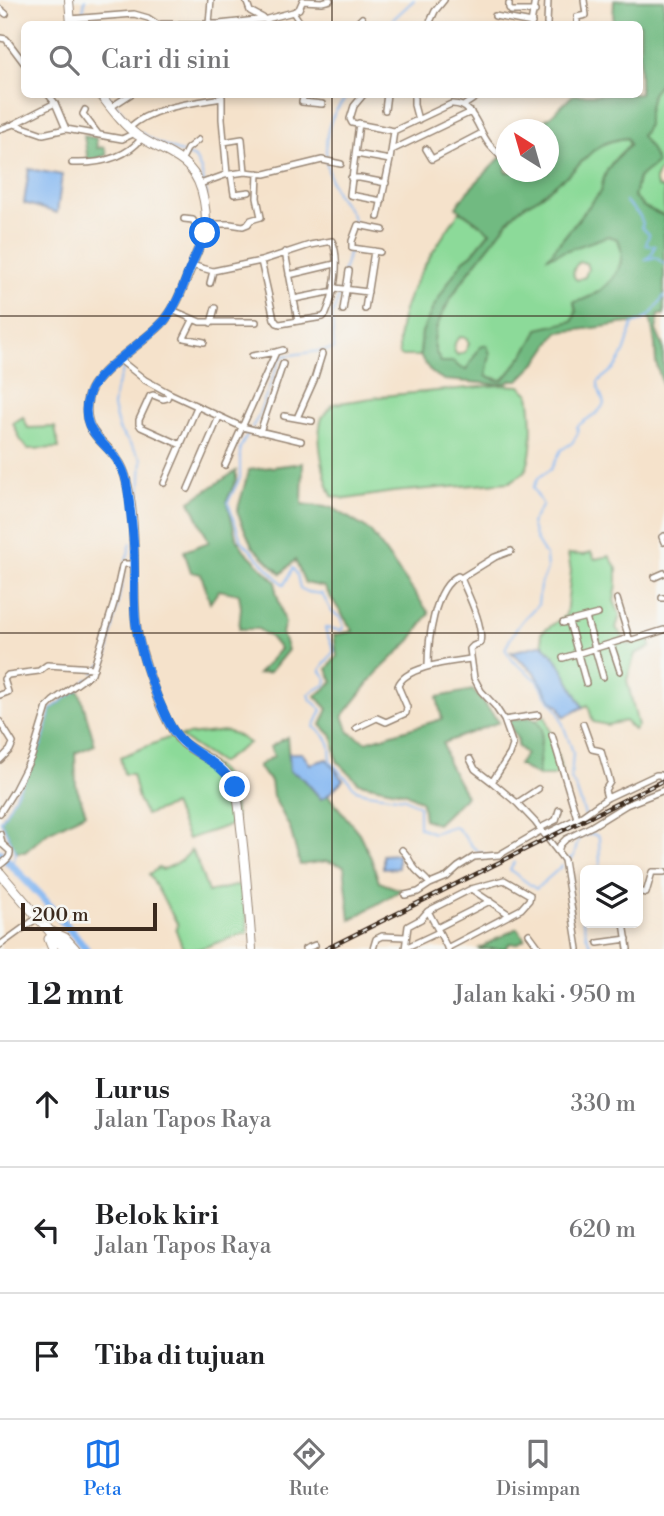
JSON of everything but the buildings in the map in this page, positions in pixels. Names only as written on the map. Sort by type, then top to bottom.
[{"type":"highway","points":[[1,867],[37,923]]},
{"type":"highway","points":[[0,882],[56,944],[65,938],[75,949]]},
{"type":"main road","points":[[69,0],[76,20]]},
{"type":"main road","points":[[105,98],[135,133],[184,156],[203,183],[209,223],[175,311],[122,361],[104,373],[91,389],[87,422],[92,433],[109,448],[122,467],[128,492],[133,539],[129,564],[139,642],[168,722],[180,740],[219,766],[235,787],[253,949]]},
{"type":"street","points":[[209,21],[211,0]]},
{"type":"street","points":[[246,0],[250,12],[266,21],[299,9],[303,0],[330,0]]},
{"type":"street","points":[[430,21],[444,0]]},
{"type":"street","points":[[533,21],[535,0]]},
{"type":"street","points":[[547,21],[548,0]]},
{"type":"street","points":[[577,21],[577,17],[586,15],[584,0]]},
{"type":"street","points":[[509,5],[511,10],[535,11]]},
{"type":"street","points":[[0,9],[6,14]]},
{"type":"street","points":[[293,12],[299,21]]},
{"type":"street","points":[[76,20],[134,14],[152,21]]},
{"type":"street","points":[[494,21],[495,15],[520,21]]},
{"type":"street","points":[[359,21],[362,18]]},
{"type":"street","points":[[0,38],[6,39],[21,59]]},
{"type":"street","points":[[51,98],[66,129]]},
{"type":"street","points":[[113,105],[124,98]]},
{"type":"street","points":[[72,163],[92,163],[118,156],[132,149],[135,133],[144,117],[161,110],[213,98]]},
{"type":"street","points":[[222,98],[225,142],[234,194],[249,192]]},
{"type":"street","points":[[303,98],[302,102],[322,104]]},
{"type":"street","points":[[361,98],[354,106],[350,119],[352,123],[394,131],[452,104],[459,104],[471,113],[496,152]]},
{"type":"street","points":[[385,110],[386,98]]},
{"type":"street","points":[[414,98],[418,120]]},
{"type":"street","points":[[463,106],[475,98]]},
{"type":"street","points":[[0,129],[55,103]]},
{"type":"street","points":[[85,110],[83,114],[97,134]]},
{"type":"street","points":[[392,150],[471,113]]},
{"type":"street","points":[[14,124],[43,134],[66,129],[125,139],[135,133]]},
{"type":"street","points":[[359,124],[350,195],[382,201]]},
{"type":"street","points":[[378,217],[394,131]]},
{"type":"street","points":[[426,149],[432,159],[482,133]]},
{"type":"street","points":[[225,142],[242,138],[245,172]]},
{"type":"street","points":[[184,156],[198,140]]},
{"type":"street","points":[[356,154],[390,160]]},
{"type":"street","points":[[203,183],[229,174],[265,174],[322,160],[341,164]]},
{"type":"street","points":[[184,219],[193,220],[195,224],[243,226],[261,217],[257,198],[258,173]]},
{"type":"street","points":[[351,178],[386,183]]},
{"type":"street","points":[[365,309],[377,252],[351,247],[360,225],[383,230]]},
{"type":"street","points":[[193,266],[214,271],[331,241],[334,244],[343,310]]},
{"type":"street","points":[[285,252],[298,321]]},
{"type":"street","points":[[261,261],[275,321],[280,324],[324,316],[349,271]]},
{"type":"street","points":[[289,275],[335,264]]},
{"type":"street","points":[[210,284],[214,271]]},
{"type":"street","points":[[294,299],[339,289],[368,292]]},
{"type":"street","points":[[211,323],[215,307]]},
{"type":"street","points":[[175,311],[200,322],[256,322]]},
{"type":"street","points":[[193,320],[183,338],[204,342]]},
{"type":"street","points":[[225,465],[279,351],[251,356]]},
{"type":"street","points":[[297,418],[322,354]]},
{"type":"street","points":[[122,361],[145,380],[219,417],[257,432],[301,441]]},
{"type":"street","points":[[257,432],[283,364]]},
{"type":"street","points":[[169,393],[163,400],[150,396],[139,424],[181,445]]},
{"type":"street","points":[[164,483],[197,407]]},
{"type":"street","points":[[284,416],[312,421]]},
{"type":"street","points":[[188,489],[219,417]]},
{"type":"street","points":[[664,536],[664,542]]},
{"type":"street","points":[[428,666],[432,625],[437,605],[449,581],[458,576],[461,578],[495,557],[511,551]]},
{"type":"street","points":[[0,813],[32,756],[47,706],[91,674],[114,603],[122,566],[129,564]]},
{"type":"street","points":[[655,577],[664,573]]},
{"type":"street","points":[[461,578],[476,616],[481,638],[480,643],[470,649],[474,678],[503,720],[513,747],[492,782]]},
{"type":"street","points":[[617,599],[629,638]]},
{"type":"street","points":[[586,683],[566,623],[598,614]]},
{"type":"street","points":[[586,617],[603,677]]},
{"type":"street","points":[[563,658],[664,630]]},
{"type":"street","points":[[611,644],[620,671]]},
{"type":"street","points":[[356,728],[377,719],[386,722],[406,713],[407,707],[398,683],[413,673],[428,666],[470,659]]},
{"type":"street","points":[[0,695],[8,692],[4,679],[8,675],[39,671],[47,665],[94,668]]},
{"type":"street","points":[[503,720],[538,715]]},
{"type":"street","points":[[0,722],[3,734],[13,741],[13,745],[0,760]]},
{"type":"street","points":[[583,724],[592,749],[601,751],[610,782],[605,790],[607,798]]},
{"type":"street","points":[[552,735],[579,817]]},
{"type":"street","points":[[470,758],[474,767],[517,803],[565,863],[578,949]]},
{"type":"street","points":[[404,895],[418,892],[447,877],[474,857],[500,855],[542,831],[579,817],[607,798],[658,774],[664,782]]},
{"type":"street","points":[[517,803],[538,789]]},
{"type":"street","points":[[558,852],[566,839],[626,805],[664,790]]},
{"type":"street","points":[[542,831],[555,820],[559,810]]},
{"type":"street","points":[[0,834],[1,843],[9,851],[9,858],[1,867]]},
{"type":"street","points":[[401,850],[430,884]]},
{"type":"street","points":[[643,892],[646,893],[652,872],[664,872]]},
{"type":"street","points":[[428,911],[438,930],[448,949],[521,909],[530,895],[504,880],[471,889],[428,911],[421,919],[408,926],[405,949],[438,930],[490,901]]},
{"type":"street","points":[[480,895],[486,884]]},
{"type":"street","points":[[471,889],[510,915]]},
{"type":"street","points":[[0,945],[37,923]]},
{"type":"street","points":[[625,928],[628,949]]},
{"type":"street","points":[[529,934],[540,949]]},
{"type":"street","points":[[373,949],[376,939],[382,936],[405,937]]},
{"type":"street","points":[[597,943],[627,939]]},
{"type":"street","points":[[305,949],[315,945]]},
{"type":"green space","points":[[614,0],[664,0],[664,77],[652,94],[648,125],[641,136],[657,163],[638,178],[634,197],[644,207],[664,216],[664,315],[659,314],[656,330],[663,347],[664,391],[656,362],[651,320],[647,318],[558,332],[538,361],[519,380],[506,383],[444,380],[431,372],[420,356],[422,332],[433,308],[464,260],[490,232],[456,207],[496,162],[496,182],[559,182],[511,218],[458,287],[436,330],[435,350],[441,362],[454,362],[466,370],[480,347],[487,345],[490,354],[486,376],[503,380],[527,349],[538,329],[573,321],[576,312],[574,302],[600,291],[614,277],[621,260],[618,239],[608,236],[548,257],[601,191],[611,165],[630,145],[627,138],[600,146],[559,182],[559,119],[547,119],[570,98],[643,98],[643,21],[613,21]]},
{"type":"green space","points":[[664,77],[664,169],[660,170],[655,179],[657,186],[664,188],[664,216],[644,207],[634,197],[638,178],[645,171],[650,148],[641,136],[648,125],[652,94]]},
{"type":"green space","points":[[84,136],[96,138],[97,148],[104,147],[107,155],[88,161]]},
{"type":"green space","points":[[627,138],[630,144],[608,170],[602,191],[549,256],[608,235],[618,239],[622,250],[622,260],[614,277],[592,296],[574,302],[576,312],[573,321],[538,329],[527,349],[503,380],[486,376],[489,354],[480,348],[466,370],[454,362],[441,362],[435,350],[436,330],[449,302],[468,273],[514,214],[569,174],[594,150],[607,143]],"holes":[[[580,262],[586,263],[588,269],[585,277],[577,280],[574,276],[576,266]],[[460,337],[466,338],[469,344],[465,352],[457,355],[454,346],[456,341]]]},
{"type":"green space","points":[[460,211],[490,231],[464,260],[422,332],[420,356],[400,356],[399,337],[408,298],[427,261]]},
{"type":"green space","points":[[502,385],[520,386],[529,394],[532,423],[527,465],[524,472],[510,482],[393,492],[347,499],[332,496],[323,468],[319,436],[322,418],[333,404],[392,395]]},
{"type":"green space","points":[[23,417],[28,428],[55,427],[59,448],[28,449],[13,423]]},
{"type":"green space","points":[[303,463],[302,504],[333,508],[370,531],[429,613],[411,640],[377,673],[343,716],[349,732],[366,742],[442,719],[437,697],[473,690],[499,722],[443,743],[448,763],[466,796],[437,824],[424,819],[422,802],[407,793],[359,783],[337,761],[333,737],[321,725],[328,709],[316,696],[333,682],[327,669],[337,656],[334,635],[353,631],[324,587],[305,583],[295,560],[281,574],[252,546],[237,512],[249,470]]},
{"type":"green space","points":[[236,471],[236,480],[227,500],[236,537],[244,550],[276,582],[285,623],[282,633],[288,650],[270,672],[258,674],[280,649],[270,637],[258,629],[239,629],[239,594],[219,590],[210,603],[201,574],[191,572],[184,551],[209,542],[190,501]]},
{"type":"green space","points":[[591,552],[595,559],[609,556],[617,568],[614,601],[620,615],[616,628],[629,645],[649,636],[651,647],[635,654],[627,680],[638,726],[634,730],[625,721],[607,725],[593,722],[588,705],[583,707],[558,661],[543,644],[541,633],[566,615],[571,571],[568,554],[584,555]]},
{"type":"green space","points":[[77,690],[95,745],[75,753],[76,786],[86,813],[48,832],[25,852],[16,852],[1,821],[43,741],[51,709]]},
{"type":"green space","points":[[545,716],[562,771],[553,776],[538,776],[542,730],[536,720]]},
{"type":"green space","points":[[530,717],[536,720],[542,729],[538,776],[518,765],[526,754],[517,746],[518,741],[508,721]]},
{"type":"green space","points":[[225,731],[249,743],[220,763],[179,736]]},
{"type":"green space","points":[[173,736],[176,739],[175,744],[202,758],[224,775],[232,790],[236,823],[188,839],[173,805],[146,815],[138,799],[132,774],[124,774],[120,757]]},
{"type":"green space","points":[[287,737],[290,771],[303,778],[321,799],[328,795],[359,833],[379,882],[401,890],[350,920],[344,866],[327,861],[300,865],[290,828],[273,796],[271,781],[258,766],[274,756],[270,747]]},
{"type":"green space","points":[[191,850],[208,892],[244,884],[248,932],[199,949],[183,949],[176,930],[178,925],[149,874],[174,864]]},
{"type":"green space","points":[[517,928],[525,939],[517,944],[510,943],[505,949],[478,949]]},
{"type":"water","points":[[29,169],[62,175],[57,213],[24,203]]},
{"type":"water","points":[[543,644],[558,661],[583,707],[564,717],[535,673],[511,652]]},
{"type":"water","points":[[289,753],[302,753],[310,764],[327,759],[343,780],[321,799],[303,778],[290,771]]},
{"type":"water","points":[[398,854],[398,868],[383,869],[383,855]]},
{"type":"waterway","points":[[82,21],[85,0]]},
{"type":"waterway","points":[[391,21],[414,0]]},
{"type":"waterway","points":[[110,98],[127,121]]},
{"type":"waterway","points":[[346,98],[331,121],[326,153],[332,184],[350,212],[355,226]]},
{"type":"waterway","points":[[141,133],[195,158],[201,170],[207,196]]},
{"type":"waterway","points":[[625,201],[640,216],[643,224],[641,227],[649,234],[646,245],[655,246],[652,254],[645,260],[655,257],[664,264]]},
{"type":"waterway","points":[[252,427],[283,356],[334,349],[332,316],[343,285],[350,248]]},
{"type":"waterway","points":[[586,818],[571,779],[573,752],[558,711],[538,681],[513,661],[505,649],[519,625],[538,605],[540,586],[547,570],[546,556],[536,540],[531,523],[543,505],[533,488],[538,478],[551,469],[561,450],[572,443],[578,433],[577,427],[604,404],[598,382],[619,361],[633,324],[648,317],[664,296]]},
{"type":"waterway","points":[[127,362],[164,327]]},
{"type":"waterway","points":[[124,367],[115,391],[113,407],[119,430],[142,459],[137,536]]},
{"type":"waterway","points":[[249,432],[240,448],[240,478],[228,502],[241,540],[284,585],[293,568],[300,588],[322,594],[332,612],[341,618],[344,628],[325,628],[334,651],[320,670],[327,679],[326,684],[309,694],[311,700],[322,710],[314,727],[328,741],[330,761],[356,790],[405,798],[419,806],[419,827],[433,833],[454,826],[475,849],[484,854]]},
{"type":"waterway","points":[[126,561],[131,543]]},
{"type":"waterway","points":[[94,673],[106,661],[125,566]]},
{"type":"waterway","points":[[13,866],[16,852],[1,821],[43,741],[51,709],[88,679]]},
{"type":"waterway","points":[[566,862],[574,856],[579,836],[593,834],[599,837],[600,865]]},
{"type":"waterway","points":[[0,853],[86,949]]},
{"type":"waterway","points":[[514,862],[510,870],[536,889],[562,866]]},
{"type":"waterway","points":[[580,887],[580,896]]},
{"type":"waterway","points":[[585,928],[592,949]]},
{"type":"railway","points":[[326,949],[664,780]]},
{"type":"route","points":[[205,233],[173,310],[158,328],[104,373],[91,389],[87,422],[92,433],[116,457],[126,478],[133,536],[136,626],[143,656],[168,722],[180,740],[225,771],[235,787]]}]
